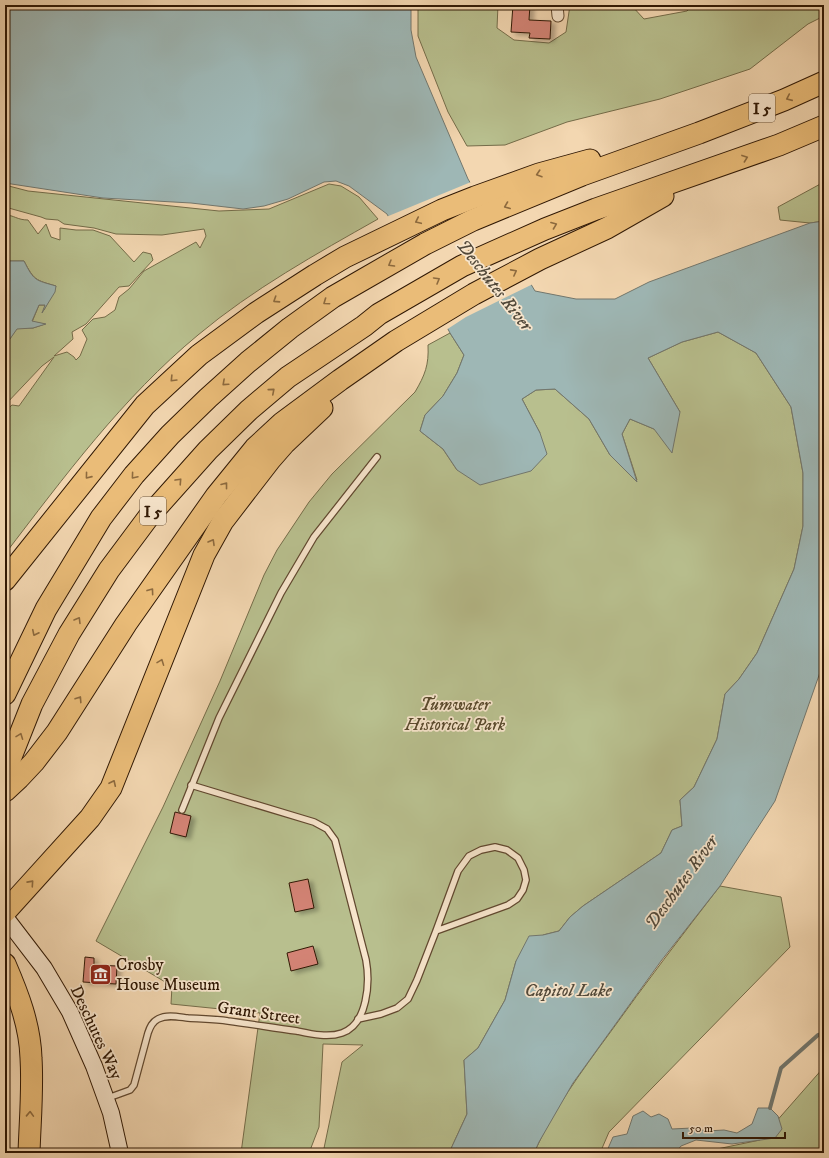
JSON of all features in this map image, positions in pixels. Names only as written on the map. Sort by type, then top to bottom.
[{"type":"highway","name":"I 5","points":[[5,694],[46,609],[101,518],[134,476],[170,436],[208,398],[248,362],[290,328],[333,297],[425,244],[579,169],[700,133],[784,100],[824,82]]},
{"type":"highway","name":"I 5","points":[[5,772],[32,704],[70,634],[109,570],[150,515],[208,450],[249,410],[288,377],[364,326],[379,314],[462,266],[538,232],[596,209],[708,171],[779,145],[824,126]]},
{"type":"highway","points":[[5,580],[145,405],[199,355],[256,313],[345,257],[442,210],[489,192],[579,169]]},
{"type":"highway","points":[[5,790],[34,762],[57,732],[126,624],[174,559],[216,496],[254,448],[282,423],[396,341],[474,294],[540,259],[607,228],[708,171]]},
{"type":"highway","points":[[5,912],[90,818],[111,788],[204,555],[223,521],[284,444],[333,398],[392,351],[396,341]]},
{"type":"highway","points":[[5,964],[18,995],[29,1039],[31,1057],[30,1153]]},
{"type":"main road","name":"Deschutes Way","points":[[5,918],[44,968],[70,1012],[94,1066],[106,1098],[120,1153]]},
{"type":"lane","points":[[182,810],[219,718],[281,593],[314,538],[377,457]]},
{"type":"lane","points":[[191,785],[314,822],[327,829],[331,834],[335,840],[368,970],[364,1006],[358,1019]]},
{"type":"lane","points":[[358,1019],[381,1014],[397,1008],[408,999],[417,980],[458,872],[469,856],[481,850],[495,847],[507,850],[518,858],[524,870],[526,880],[523,890],[517,899],[508,905],[436,931]]},
{"type":"lane","name":"Grant Street","points":[[106,1098],[130,1090],[134,1086],[148,1033],[151,1026],[159,1018],[170,1017],[228,1021],[315,1034],[332,1035],[343,1033],[358,1019]]},
{"type":"green space","points":[[418,5],[498,5],[497,28],[514,40],[549,43],[566,32],[570,5],[631,5],[644,19],[687,11],[693,5],[824,5],[824,16],[808,24],[750,69],[660,99],[567,122],[505,145],[467,146],[448,112],[418,36]]},
{"type":"green space","points":[[824,182],[824,221],[810,223],[780,220],[778,207]]},
{"type":"green space","points":[[329,184],[341,186],[359,197],[378,219],[263,287],[219,318],[171,359],[120,411],[72,467],[5,554],[5,411],[12,405],[19,406],[54,357],[42,366],[5,405],[5,346],[17,328],[33,328],[45,324],[32,322],[39,305],[45,305],[44,310],[56,286],[39,280],[33,276],[24,261],[10,261],[5,263],[5,215],[28,220],[38,234],[46,224],[51,237],[60,240],[60,228],[93,230],[110,236],[134,262],[143,252],[151,254],[153,260],[129,286],[119,287],[86,324],[72,332],[73,339],[54,356],[67,352],[76,360],[80,356],[87,339],[82,330],[93,319],[105,317],[115,310],[119,297],[129,289],[144,271],[196,242],[200,248],[206,236],[204,229],[162,235],[116,234],[94,228],[64,224],[58,220],[46,219],[5,207],[5,185],[28,191],[219,211],[269,209]]},
{"type":"green space","name":"Tumwater Historical Park","points":[[718,332],[756,353],[791,407],[803,473],[803,526],[794,569],[757,653],[739,679],[725,694],[717,739],[694,787],[680,800],[682,826],[672,830],[661,853],[583,906],[570,917],[559,931],[543,935],[516,961],[505,1000],[478,1048],[464,1060],[467,1114],[449,1153],[323,1153],[342,1062],[363,1045],[323,1044],[319,1127],[309,1153],[241,1153],[260,1013],[171,1004],[172,986],[96,941],[163,807],[220,681],[264,575],[277,550],[309,502],[332,474],[415,392],[426,370],[428,345],[450,333],[464,355],[457,373],[443,396],[425,415],[420,431],[443,449],[457,470],[540,433],[522,399],[536,390],[555,389],[589,419],[610,455],[637,480],[622,434],[630,419],[654,429],[680,412],[648,358],[682,342]]},
{"type":"green space","points":[[720,886],[781,897],[790,947],[609,1132],[600,1153],[534,1153],[559,1106],[578,1077],[650,978]]},
{"type":"green space","points":[[824,1067],[824,1153],[698,1153],[760,1140]]},
{"type":"water","points":[[5,5],[411,5],[411,30],[416,57],[468,179],[535,291],[576,299],[615,299],[649,282],[810,223],[824,221],[824,661],[775,801],[720,886],[661,961],[573,1083],[534,1153],[449,1153],[467,1114],[464,1060],[478,1048],[505,1000],[516,961],[529,936],[543,935],[559,931],[570,917],[583,906],[661,853],[672,830],[682,826],[680,800],[694,787],[717,739],[725,694],[739,679],[757,653],[794,569],[803,526],[803,473],[791,407],[756,353],[718,332],[682,342],[648,358],[680,412],[672,453],[654,429],[630,419],[622,434],[637,482],[610,455],[589,419],[555,389],[536,390],[522,399],[540,433],[547,454],[531,471],[480,485],[457,470],[443,449],[420,431],[425,415],[443,396],[457,373],[464,355],[450,333],[387,214],[349,186],[336,181],[324,182],[288,199],[264,206],[243,209],[191,203],[103,198],[5,183]]},
{"type":"water","points":[[10,261],[24,261],[36,279],[56,286],[55,292],[42,313],[45,305],[39,305],[32,321],[46,324],[33,328],[17,329],[5,346],[5,263]]},
{"type":"water","points":[[758,1108],[770,1108],[778,1116],[782,1129],[775,1138],[732,1144],[696,1140],[681,1146],[675,1153],[606,1153],[613,1137],[627,1134],[633,1116],[643,1111],[651,1117],[659,1114],[668,1119],[672,1129],[692,1128],[707,1131],[724,1130],[737,1133],[752,1124]]},
{"type":"pier","points":[[471,182],[533,284],[466,317],[446,330],[386,217]]},
{"type":"building","points":[[513,5],[530,5],[529,20],[551,21],[550,39],[529,38],[530,33],[511,32]]},
{"type":"building","points":[[175,812],[191,816],[186,837],[170,833]]},
{"type":"building","points":[[308,879],[314,908],[295,912],[289,883]]},
{"type":"building","points":[[313,946],[318,964],[291,971],[287,953]]},
{"type":"building","name":"Crosby House Museum","points":[[85,957],[94,958],[94,965],[117,966],[116,984],[83,982]]},
{"type":"waterway","points":[[770,1108],[781,1068],[818,1035],[824,1034]]},
{"type":"place","name":"Crosby House Museum","points":[[100,974]]},
{"type":"water label","name":"Deschutes River","points":[[495,285]]},
{"type":"water label","name":"Deschutes River","points":[[681,882]]},
{"type":"water label","name":"Capitol Lake","points":[[568,990]]}]
